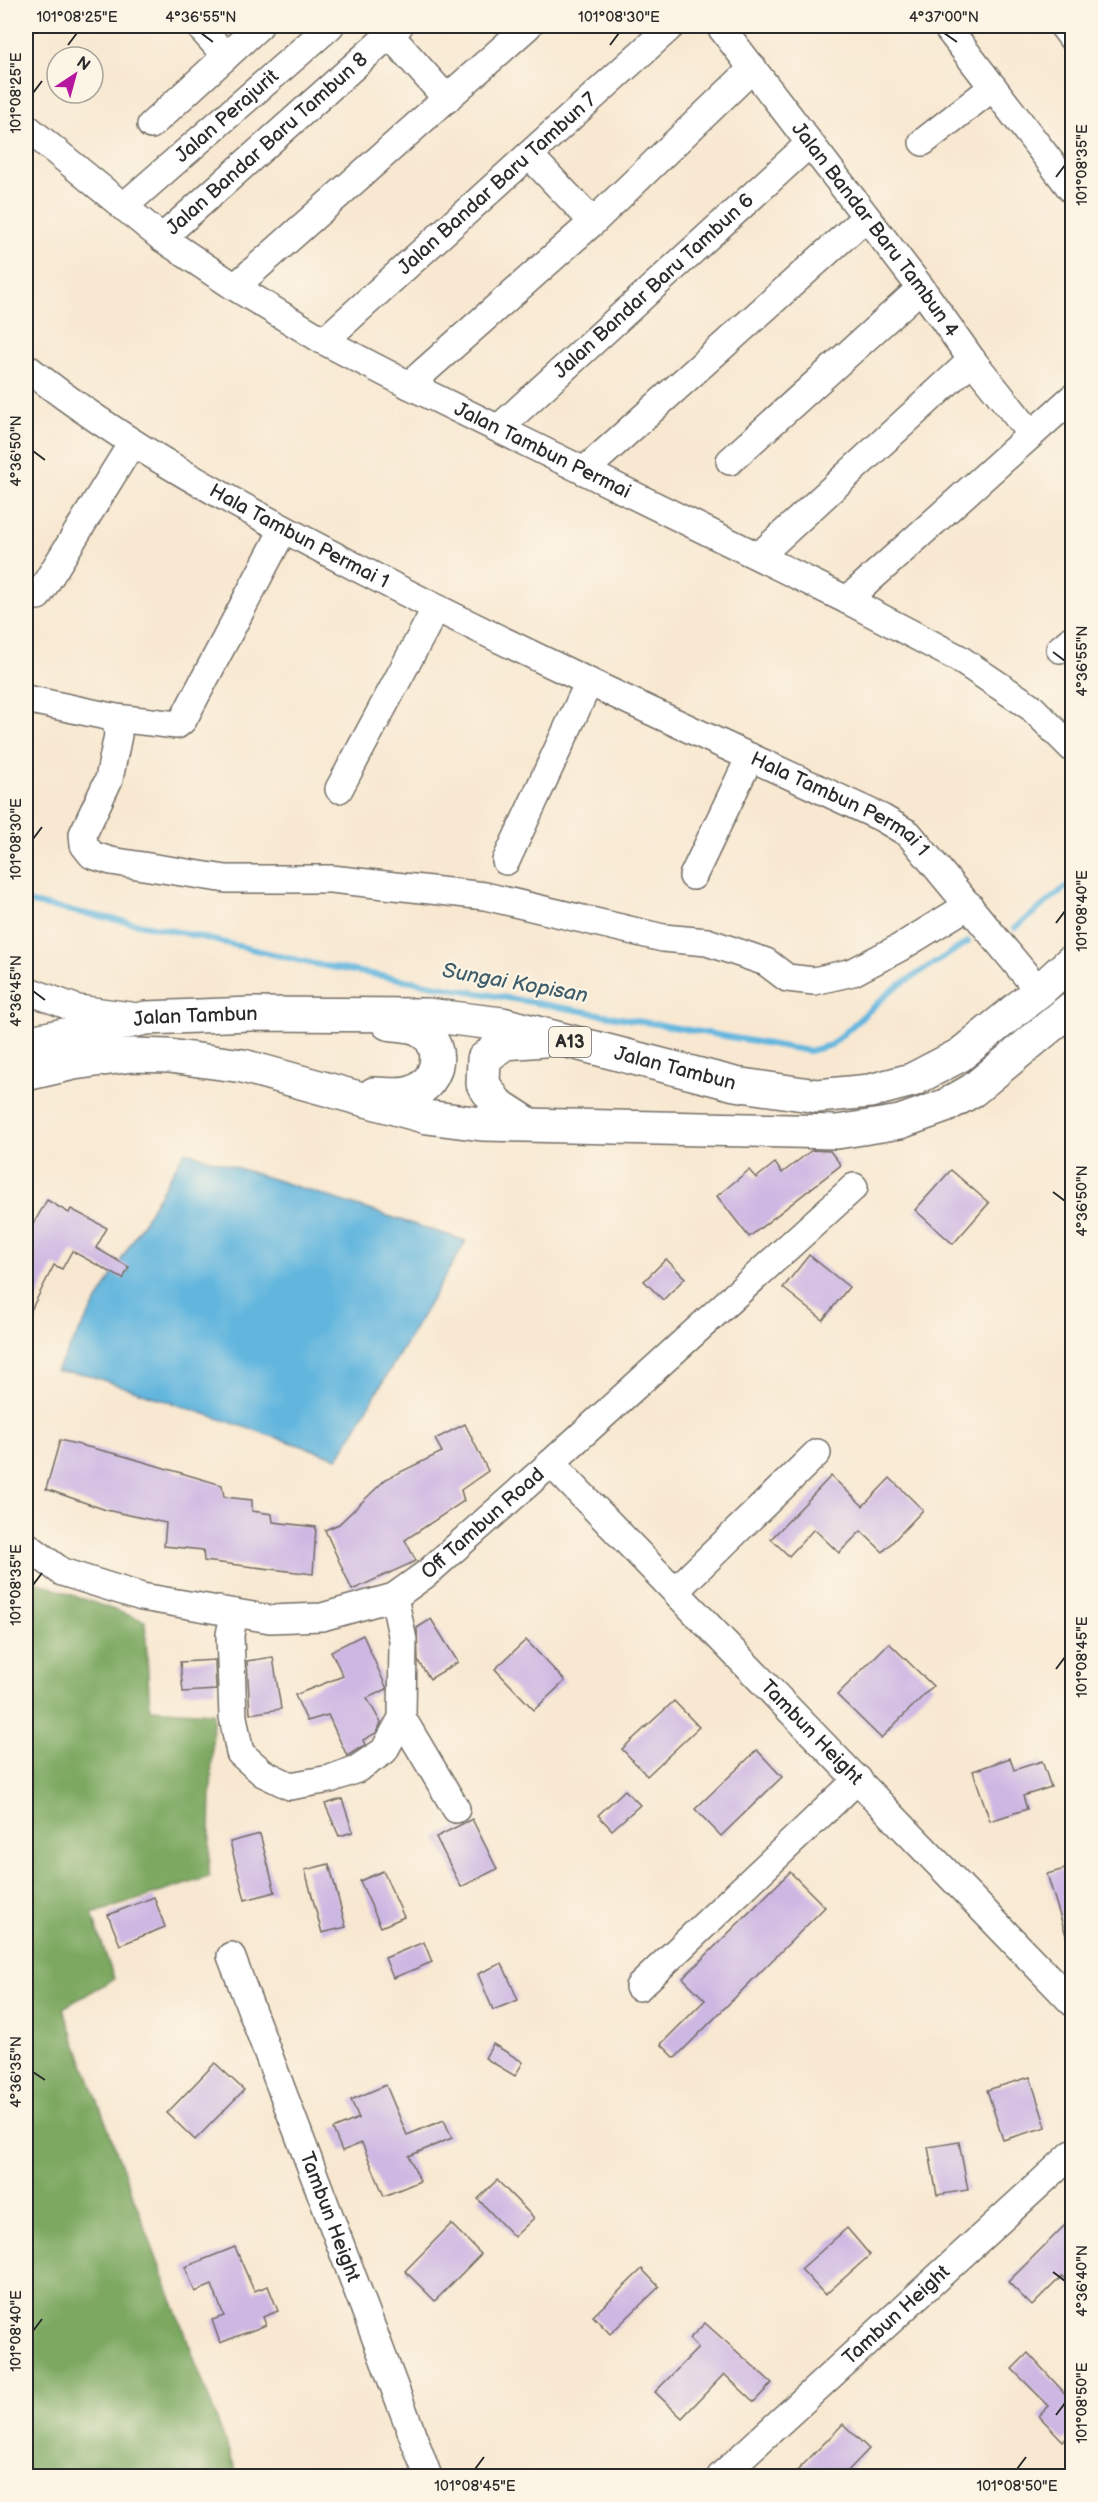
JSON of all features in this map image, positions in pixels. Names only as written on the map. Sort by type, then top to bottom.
[{"type":"main road","name":"Jalan Tambun","points":[[26,1043],[146,1018],[251,1014],[438,1016],[502,1024],[735,1084],[817,1096],[870,1091],[912,1080],[960,1055],[1040,991],[1072,961]]},
{"type":"main road","points":[[350,1094],[408,1094],[428,1083],[438,1065],[434,1042],[419,1029],[351,1015]]},
{"type":"main road","name":"Jalan Tambun","points":[[26,1074],[74,1063],[121,1056],[169,1056],[243,1066],[427,1117],[482,1124],[837,1132],[900,1122],[945,1106],[973,1090],[1067,1022]]},
{"type":"main road","points":[[528,1124],[497,1104],[483,1084],[484,1059],[504,1042],[561,1039]]},
{"type":"street","points":[[199,26],[226,56]]},
{"type":"street","points":[[151,125],[259,26]]},
{"type":"street","name":"Jalan Perajurit","points":[[123,207],[330,26]]},
{"type":"street","points":[[235,286],[528,26]]},
{"type":"street","name":"Jalan Bandar Baru Tambun 7","points":[[324,341],[671,26]]},
{"type":"street","name":"Jalan Bandar Baru Tambun 4","points":[[720,26],[921,288],[972,360],[1031,434]]},
{"type":"street","points":[[946,26],[993,87],[1068,176]]},
{"type":"street","points":[[1063,26],[1072,38]]},
{"type":"street","points":[[394,30],[447,99]]},
{"type":"street","name":"Jalan Bandar Baru Tambun 8","points":[[162,238],[394,30]]},
{"type":"street","points":[[409,385],[593,222],[753,68]]},
{"type":"street","points":[[923,142],[993,87]]},
{"type":"street","name":"Jalan Tambun Permai","points":[[26,127],[162,238],[324,341],[847,600],[967,664],[1031,706],[1072,748]]},
{"type":"street","name":"Jalan Bandar Baru Tambun 6","points":[[499,428],[809,144]]},
{"type":"street","points":[[529,155],[593,222]]},
{"type":"street","points":[[584,471],[866,217]]},
{"type":"street","points":[[730,461],[921,288]]},
{"type":"street","points":[[759,556],[972,360]]},
{"type":"street","name":"Hala Tambun Permai 1","points":[[26,367],[132,443],[284,530],[435,608],[882,818],[909,834],[1040,991]]},
{"type":"street","points":[[847,600],[1072,398]]},
{"type":"street","points":[[38,596],[132,443]]},
{"type":"street","points":[[26,699],[116,718],[177,725],[183,720],[284,530]]},
{"type":"street","points":[[339,789],[435,608]]},
{"type":"street","points":[[506,861],[589,682]]},
{"type":"street","points":[[116,718],[118,735],[110,779],[83,834],[84,845],[93,855],[111,861],[226,879],[331,879],[485,896],[663,938],[707,942],[766,962],[787,978],[814,981],[853,972],[969,905]]},
{"type":"street","points":[[693,876],[750,757]]},
{"type":"street","points":[[26,990],[78,1010],[146,1018]]},
{"type":"street","name":"Off Tambun Road","points":[[26,1545],[62,1572],[142,1597],[270,1619],[322,1617],[394,1597],[426,1574],[854,1187]]},
{"type":"street","points":[[675,1591],[817,1453]]},
{"type":"street","name":"Tambun Height","points":[[550,1463],[1072,2002]]},
{"type":"street","points":[[234,1613],[230,1635],[233,1717],[240,1753],[263,1773],[290,1786],[330,1779],[357,1769],[384,1751],[402,1718],[403,1640],[394,1597]]},
{"type":"street","points":[[402,1718],[456,1809]]},
{"type":"street","points":[[639,1987],[858,1779]]},
{"type":"street","name":"Tambun Height","points":[[231,1956],[428,2476]]},
{"type":"street","name":"Tambun Height","points":[[721,2476],[1072,2154]]},
{"type":"green space","points":[[26,1572],[39,1583],[145,1621],[150,1709],[213,1713],[209,1877],[92,1914],[114,1979],[63,2008],[238,2476],[26,2476]]},
{"type":"water","points":[[185,1151],[466,1241],[338,1458],[85,1374],[56,1371]]},
{"type":"building","points":[[812,1150],[830,1151],[841,1165],[749,1237],[717,1196],[749,1170],[756,1178],[775,1163],[782,1173]]},
{"type":"building","points":[[951,1170],[989,1203],[953,1244],[915,1210]]},
{"type":"building","points":[[47,1200],[69,1213],[71,1209],[107,1228],[96,1248],[129,1267],[123,1279],[72,1251],[62,1269],[54,1265],[26,1320],[26,1237]]},
{"type":"building","points":[[809,1255],[849,1287],[823,1320],[783,1288]]},
{"type":"building","points":[[666,1259],[685,1278],[663,1300],[644,1281]]},
{"type":"building","points":[[465,1424],[488,1471],[461,1490],[464,1501],[405,1540],[416,1561],[352,1590],[325,1530],[339,1524],[386,1479],[442,1452],[435,1439]]},
{"type":"building","points":[[60,1440],[222,1485],[224,1497],[252,1500],[252,1511],[272,1514],[273,1522],[316,1527],[313,1574],[204,1561],[203,1550],[164,1546],[166,1523],[106,1510],[46,1489]]},
{"type":"building","points":[[831,1476],[863,1506],[890,1478],[923,1510],[883,1552],[861,1531],[839,1553],[814,1529],[789,1556],[771,1539]]},
{"type":"building","points":[[431,1619],[458,1662],[430,1679],[418,1661],[417,1628]]},
{"type":"building","points":[[363,1635],[387,1689],[367,1698],[381,1723],[376,1733],[363,1740],[365,1745],[347,1756],[328,1715],[307,1721],[295,1695],[343,1676],[331,1651]]},
{"type":"building","points":[[526,1640],[565,1681],[534,1710],[495,1669]]},
{"type":"building","points":[[889,1643],[933,1686],[881,1738],[837,1695]]},
{"type":"building","points":[[273,1657],[281,1709],[250,1714],[247,1661]]},
{"type":"building","points":[[215,1660],[216,1690],[183,1692],[180,1662]]},
{"type":"building","points":[[674,1701],[699,1727],[647,1776],[622,1749]]},
{"type":"building","points":[[757,1750],[782,1777],[721,1836],[695,1809]]},
{"type":"building","points":[[1010,1758],[1014,1770],[1042,1761],[1051,1787],[1023,1796],[1027,1809],[990,1821],[973,1771]]},
{"type":"building","points":[[625,1790],[640,1805],[612,1830],[598,1815]]},
{"type":"building","points":[[342,1799],[353,1832],[339,1836],[325,1804]]},
{"type":"building","points":[[472,1819],[497,1869],[461,1887],[436,1837]]},
{"type":"building","points":[[260,1834],[275,1892],[245,1900],[230,1842]]},
{"type":"building","points":[[329,1864],[346,1927],[322,1933],[305,1870]]},
{"type":"building","points":[[1072,1867],[1072,1944],[1069,1945],[1047,1874]]},
{"type":"building","points":[[383,1871],[404,1917],[381,1927],[360,1881]]},
{"type":"building","points":[[790,1872],[825,1907],[675,2058],[661,2044],[705,2000],[683,1978]]},
{"type":"building","points":[[154,1897],[165,1927],[120,1945],[108,1915]]},
{"type":"building","points":[[424,1942],[432,1962],[393,1978],[385,1958]]},
{"type":"building","points":[[502,1963],[518,2000],[493,2010],[478,1974]]},
{"type":"building","points":[[493,2044],[523,2062],[515,2076],[485,2058]]},
{"type":"building","points":[[215,2063],[244,2090],[195,2140],[167,2113]]},
{"type":"building","points":[[1030,2077],[1046,2127],[1003,2140],[987,2090]]},
{"type":"building","points":[[386,2085],[407,2135],[444,2120],[452,2138],[409,2156],[420,2181],[384,2196],[362,2143],[342,2151],[333,2129],[359,2118],[351,2100]]},
{"type":"building","points":[[959,2142],[968,2190],[937,2195],[928,2147]]},
{"type":"building","points":[[497,2180],[534,2218],[514,2237],[478,2199]]},
{"type":"building","points":[[1072,2218],[1072,2287],[1062,2276],[1032,2306],[1008,2282]]},
{"type":"building","points":[[451,2224],[481,2254],[435,2301],[405,2271]]},
{"type":"building","points":[[847,2228],[870,2255],[825,2295],[801,2269]]},
{"type":"building","points":[[235,2247],[254,2291],[268,2286],[278,2311],[263,2317],[266,2325],[220,2343],[212,2320],[224,2316],[212,2285],[195,2292],[185,2267]]},
{"type":"building","points":[[642,2269],[659,2287],[610,2334],[593,2316]]},
{"type":"building","points":[[705,2323],[772,2383],[754,2402],[724,2374],[682,2418],[655,2392],[698,2348],[689,2339]]},
{"type":"building","points":[[1028,2353],[1072,2401],[1072,2433],[1063,2441],[1039,2416],[1049,2406],[1012,2369]]},
{"type":"building","points":[[843,2424],[869,2449],[843,2476],[792,2476]]},
{"type":"waterway","points":[[1015,928],[1072,882]]},
{"type":"waterway","name":"Sungai Kopisan","points":[[26,902],[184,933],[314,964],[809,1051],[831,1045],[893,989],[968,942]]}]
